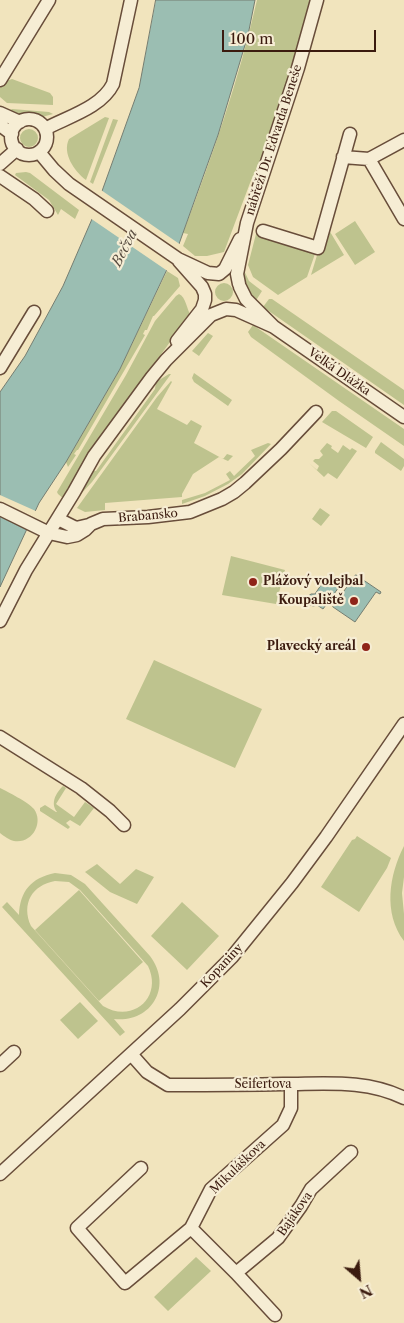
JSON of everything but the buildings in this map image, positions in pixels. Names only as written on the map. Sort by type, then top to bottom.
[{"type":"street","points":[[0,80],[49,0]]},
{"type":"street","points":[[45,129],[91,107],[103,98],[110,89],[131,0]]},
{"type":"street","name":"nábřeží Dr. Edvarda Beneše","points":[[239,286],[237,274],[248,223],[298,68],[317,0]]},
{"type":"street","points":[[0,113],[20,122]]},
{"type":"street","points":[[35,120],[45,129],[47,140],[45,146],[39,152],[29,155],[22,153],[17,150],[12,142],[14,128],[20,122],[35,120]]},
{"type":"street","points":[[0,125],[12,134]]},
{"type":"street","points":[[263,231],[318,248],[350,134]]},
{"type":"street","points":[[343,157],[369,159],[404,140]]},
{"type":"street","points":[[0,164],[17,150]]},
{"type":"street","points":[[0,621],[26,570],[94,456],[166,360],[211,315],[233,306],[238,301],[240,294],[239,286],[233,277],[208,273],[178,259],[62,178],[39,152]]},
{"type":"street","points":[[369,159],[404,219]]},
{"type":"street","points":[[0,176],[34,199],[47,211]]},
{"type":"street","name":"nábřeží Dr. Edvarda Beneše","points":[[219,274],[224,269],[248,223]]},
{"type":"street","points":[[178,259],[202,287],[207,301],[219,309],[226,309]]},
{"type":"street","points":[[166,360],[182,334],[202,309],[208,282],[219,274]]},
{"type":"street","name":"Velká Dlážka","points":[[239,286],[246,300],[274,328]]},
{"type":"street","name":"Velká Dlážka","points":[[226,309],[236,310],[274,328],[404,417]]},
{"type":"street","points":[[0,368],[34,312]]},
{"type":"street","name":"Brabansko","points":[[49,533],[67,537],[74,536],[83,532],[91,524],[103,519],[148,518],[173,515],[197,510],[222,499],[245,484],[316,412]]},
{"type":"street","points":[[0,509],[49,533]]},
{"type":"street","points":[[58,519],[76,528],[91,524]]},
{"type":"street","name":"Kopaniny","points":[[0,1174],[131,1054],[228,961],[259,925],[319,848],[404,724]]},
{"type":"street","points":[[0,737],[81,788],[124,825]]},
{"type":"street","points":[[0,1064],[14,1052]]},
{"type":"street","name":"Seifertova","points":[[131,1054],[147,1072],[168,1085],[342,1084],[367,1086],[388,1091],[404,1098]]},
{"type":"street","name":"Mikuláškova","points":[[141,1168],[76,1228],[125,1283],[191,1228],[211,1189],[283,1125],[291,1108],[291,1084]]},
{"type":"street","name":"Bajákova","points":[[236,1273],[278,1238],[311,1189],[351,1152]]},
{"type":"street","points":[[191,1228],[275,1315]]},
{"type":"green space","points":[[257,0],[311,0],[266,147],[224,252],[207,256],[195,256],[183,246],[188,234],[183,233],[224,118]]},
{"type":"green space","points":[[12,79],[50,93],[53,97],[53,105],[7,103],[0,97],[0,88],[4,82]]},
{"type":"green space","points":[[12,109],[49,112],[53,114],[42,117],[7,112]]},
{"type":"green space","points":[[105,117],[109,118],[86,180],[77,172],[70,161],[67,144],[69,139]]},
{"type":"green space","points":[[113,119],[118,120],[93,184],[90,182]]},
{"type":"green space","points":[[29,129],[35,132],[38,138],[35,144],[29,147],[23,144],[20,138],[23,132]]},
{"type":"green space","points":[[16,173],[30,173],[79,210],[75,219],[61,209],[58,215],[49,200],[15,175]]},
{"type":"green space","points":[[355,221],[375,252],[355,265],[335,234]]},
{"type":"green space","points":[[329,230],[344,255],[311,275],[318,252],[323,252]]},
{"type":"green space","points":[[256,234],[316,251],[307,277],[278,295],[253,277],[248,265]]},
{"type":"green space","points":[[242,266],[249,281],[262,291],[255,302],[241,276]]},
{"type":"green space","points":[[167,271],[178,278],[180,286],[153,316],[147,330],[143,334],[145,335],[68,467],[66,462],[120,369]]},
{"type":"green space","points":[[224,283],[232,288],[233,292],[228,300],[224,301],[216,296],[215,292],[220,284]]},
{"type":"green space","points":[[179,294],[185,301],[191,316],[86,458],[64,499],[57,492],[126,375],[155,321]]},
{"type":"green space","points":[[269,299],[272,299],[404,390],[404,405],[263,307]]},
{"type":"green space","points":[[253,325],[404,429],[404,446],[251,337],[248,332]]},
{"type":"green space","points":[[208,333],[213,336],[199,356],[192,351]]},
{"type":"green space","points":[[194,373],[232,400],[228,406],[194,382],[192,378]]},
{"type":"green space","points":[[171,374],[92,482],[78,496],[92,471],[96,471],[155,389],[156,382]]},
{"type":"green space","points":[[171,381],[157,409],[187,425],[191,420],[202,426],[194,443],[221,458],[219,457],[193,474],[182,497],[105,503],[105,510],[85,512],[77,508],[157,397]]},
{"type":"green space","points":[[332,411],[336,411],[373,437],[366,448],[322,422]]},
{"type":"green space","points":[[381,442],[404,459],[404,466],[401,471],[375,453]]},
{"type":"green space","points":[[268,443],[271,444],[242,474],[228,484],[205,496],[182,504],[182,500],[205,493],[230,480],[226,474],[230,471],[234,476],[255,456],[251,450]]},
{"type":"green space","points":[[327,443],[338,453],[343,445],[350,450],[352,448],[357,451],[337,479],[328,473],[324,477],[309,463],[317,470],[319,466],[313,461],[323,455],[320,451]]},
{"type":"green space","points":[[227,454],[233,456],[228,461],[223,459]]},
{"type":"green space","points":[[320,508],[330,515],[321,526],[312,519]]},
{"type":"green space","name":"Plážový volejbal","points":[[231,556],[285,570],[276,604],[222,595]]},
{"type":"green space","points":[[154,660],[262,709],[235,768],[126,719]]},
{"type":"green space","points":[[63,786],[66,788],[56,804],[74,817],[85,802],[94,808],[80,826],[70,820],[66,823],[70,827],[68,829],[40,811],[40,808],[45,805],[57,812],[54,802]]},
{"type":"green space","points":[[0,788],[23,800],[34,809],[38,820],[37,826],[31,836],[26,839],[14,841],[0,833]]},
{"type":"green space","points":[[357,836],[391,858],[387,868],[359,912],[321,887],[352,840]]},
{"type":"green space","points":[[404,846],[402,893],[404,941],[397,930],[393,918],[390,894],[395,869]]},
{"type":"green space","points":[[97,864],[120,884],[136,869],[154,877],[137,904],[110,892],[85,872]]},
{"type":"green space","points":[[55,873],[71,875],[85,884],[150,956],[157,967],[159,990],[155,1000],[148,1009],[139,1015],[127,1019],[114,1019],[125,1032],[120,1036],[2,907],[7,902],[19,915],[22,899],[28,887],[39,878]],"holes":[[[55,881],[69,882],[80,890],[148,966],[152,977],[152,988],[148,997],[134,1009],[125,1012],[114,1011],[103,1006],[31,926],[27,910],[28,903],[35,891],[47,883]]]},
{"type":"green space","points":[[79,890],[143,962],[99,1001],[35,930]]},
{"type":"green space","points":[[182,902],[219,936],[187,970],[151,936]]},
{"type":"green space","points":[[80,1002],[98,1021],[78,1039],[60,1020]]},
{"type":"green space","points":[[196,1257],[211,1271],[168,1311],[154,1297]]},
{"type":"water","name":"Bečva","points":[[156,0],[255,0],[248,35],[218,135],[179,244],[120,369],[66,462],[39,503],[0,587],[0,392],[25,356],[63,286],[92,219],[139,88]]},
{"type":"water","name":"Koupaliště","points":[[356,575],[381,592],[380,594],[376,592],[355,622],[333,607]]},
{"type":"water","points":[[328,579],[339,587],[323,609],[317,605],[308,604],[307,597],[315,594]]},
{"type":"pier","points":[[101,190],[181,245],[169,272],[90,218]]},
{"type":"pier","points":[[0,495],[38,512],[30,529],[0,515]]},
{"type":"place","name":"Plážový volejbal","points":[[253,582]]},
{"type":"place","name":"Koupaliště","points":[[354,601]]},
{"type":"place","name":"Plavecký areál","points":[[366,647]]}]
